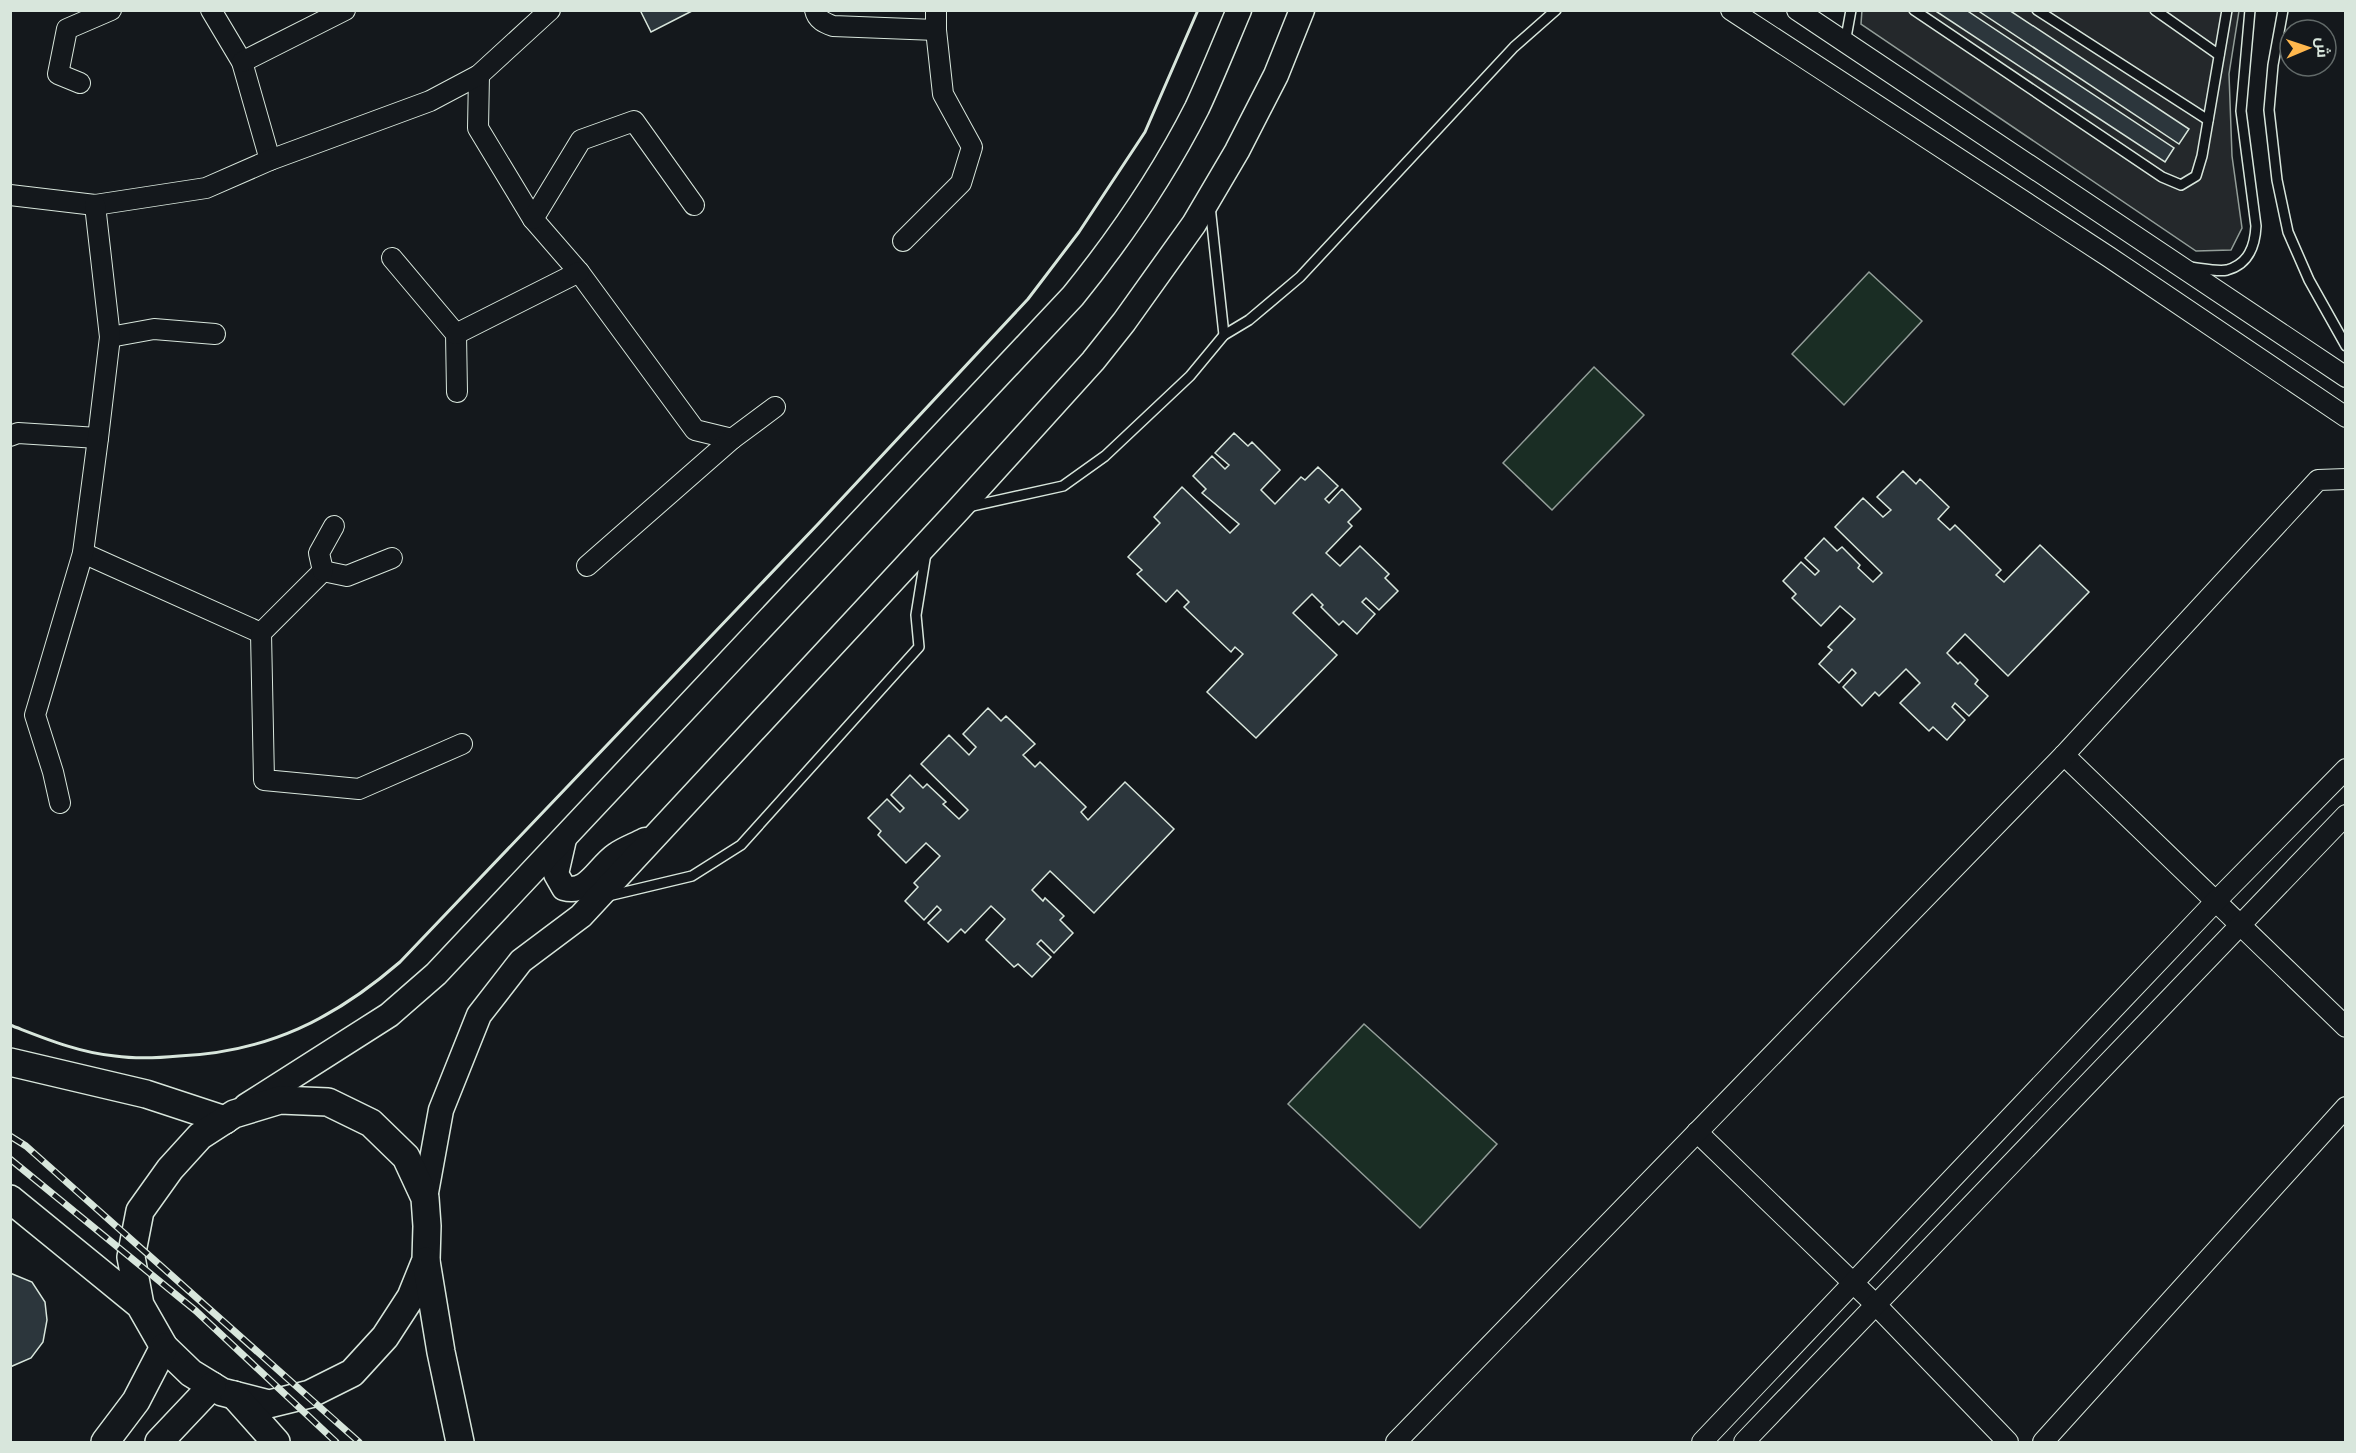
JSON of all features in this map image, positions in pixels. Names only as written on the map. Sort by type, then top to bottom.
[{"type":"main road","points":[[10,1062],[146,1094],[230,1117]]},
{"type":"main road","points":[[426,1260],[411,1297],[386,1337],[352,1373],[310,1394],[269,1404],[223,1390],[191,1373],[164,1347],[140,1305],[131,1257],[140,1211],[170,1169],[200,1136],[230,1117],[280,1100],[328,1102],[371,1123],[406,1157],[425,1198],[426,1260],[441,1352],[460,1443]]},
{"type":"main road","points":[[10,1199],[140,1305]]},
{"type":"main road","points":[[105,1443],[136,1401],[164,1347]]},
{"type":"main road","points":[[159,1443],[223,1390]]},
{"type":"main road","points":[[223,1390],[276,1443]]},
{"type":"street","points":[[80,83],[58,74],[66,29],[111,10]]},
{"type":"street","points":[[211,10],[242,62],[270,160]]},
{"type":"street","points":[[242,62],[345,10]]},
{"type":"street","points":[[10,195],[94,205],[206,188],[270,160],[430,101],[479,75],[550,10]]},
{"type":"street","points":[[816,10],[816,15],[821,20],[833,26],[936,20],[943,93],[972,147],[962,183],[903,242]]},
{"type":"street","points":[[230,1117],[322,1056],[359,1036],[407,1001],[470,940],[1073,296],[1109,251],[1155,182],[1197,108],[1239,10]]},
{"type":"street","points":[[425,1198],[441,1110],[479,1015],[521,961],[581,916],[597,899],[928,543],[1093,361],[1160,276],[1210,198],[1276,75],[1302,10]]},
{"type":"street","points":[[1731,10],[2109,257],[2346,417]]},
{"type":"street","points":[[1797,10],[2346,377]]},
{"type":"street","points":[[479,75],[478,128],[533,219],[579,272],[695,430],[732,439]]},
{"type":"street","points":[[533,219],[581,140],[634,121],[694,205]]},
{"type":"street","points":[[60,803],[35,715],[83,553],[110,337],[94,205]]},
{"type":"street","points":[[392,258],[456,334],[457,392]]},
{"type":"street","points":[[456,334],[579,272]]},
{"type":"street","points":[[110,337],[154,329],[215,334]]},
{"type":"street","points":[[587,566],[732,439],[775,407]]},
{"type":"street","points":[[10,436],[18,433],[98,438]]},
{"type":"street","points":[[1396,1443],[2064,755],[2318,480],[2346,479]]},
{"type":"street","points":[[323,571],[319,553],[334,526]]},
{"type":"street","points":[[83,553],[261,633]]},
{"type":"street","points":[[323,571],[347,576],[392,558]]},
{"type":"street","points":[[323,571],[261,633],[264,780],[359,789],[462,744]]},
{"type":"street","points":[[2064,755],[2346,1027]]},
{"type":"street","points":[[1702,1443],[2215,902],[2346,769]]},
{"type":"street","points":[[1744,1443],[2346,815]]},
{"type":"street","points":[[565,837],[556,874],[564,888],[572,891],[586,885],[615,855],[657,835]]},
{"type":"street","points":[[2043,1443],[2346,1107]]},
{"type":"street","points":[[1697,1132],[1876,1305],[2008,1443]]},
{"type":"lane","points":[[959,509],[1063,486],[1105,456],[1190,376],[1224,335],[1249,320],[1300,277],[1514,47],[1556,10]]},
{"type":"lane","points":[[1845,43],[1851,10]]},
{"type":"lane","points":[[1914,10],[2162,177],[2181,185],[2196,176],[2202,156],[2227,10]]},
{"type":"lane","points":[[2037,10],[2208,120]]},
{"type":"lane","points":[[2155,10],[2219,55]]},
{"type":"lane","points":[[2181,266],[2227,270],[2247,258],[2255,243],[2256,226],[2241,111],[2250,10]]},
{"type":"lane","points":[[2283,10],[2273,66],[2269,110],[2277,180],[2289,232],[2309,280],[2346,346]]},
{"type":"lane","points":[[1210,198],[1224,335]]},
{"type":"lane","points":[[597,899],[692,876],[741,845],[919,647],[916,615],[928,543]]},
{"type":"green space","points":[[1869,272],[1922,321],[1844,405],[1792,354]]},
{"type":"green space","points":[[1594,367],[1644,415],[1552,510],[1503,463]]},
{"type":"green space","points":[[1364,1024],[1497,1144],[1420,1228],[1288,1104]]},
{"type":"shaded area","points":[[1862,10],[2239,11],[2229,74],[2232,156],[2242,228],[2231,250],[2196,251],[1861,24]]},
{"type":"building","points":[[640,10],[692,10],[692,11],[651,32]]},
{"type":"building","points":[[1934,10],[1966,10],[2174,148],[2165,162]]},
{"type":"building","points":[[1977,10],[2009,10],[2189,129],[2179,144]]},
{"type":"building","points":[[1234,433],[1248,446],[1252,442],[1280,470],[1261,490],[1275,504],[1301,477],[1305,480],[1318,467],[1338,486],[1325,499],[1329,503],[1342,489],[1361,509],[1348,522],[1352,526],[1326,553],[1340,566],[1360,546],[1389,574],[1385,578],[1398,591],[1379,610],[1366,598],[1362,602],[1375,614],[1357,634],[1343,621],[1339,625],[1312,594],[1293,613],[1337,655],[1256,738],[1207,692],[1243,654],[1235,647],[1231,652],[1184,607],[1189,602],[1177,590],[1166,602],[1137,574],[1142,570],[1128,557],[1160,523],[1154,517],[1182,487],[1230,533],[1239,524],[1202,493],[1206,489],[1193,476],[1212,456],[1225,469],[1229,465],[1215,453]]},
{"type":"building","points":[[1903,471],[1916,484],[1920,479],[1949,507],[1938,519],[1950,530],[1955,525],[2001,570],[1996,575],[2004,582],[2040,545],[2089,592],[2008,676],[1965,634],[1947,653],[1978,680],[1975,684],[1988,696],[1969,716],[1955,703],[1952,707],[1965,720],[1947,740],[1933,727],[1929,731],[1900,703],[1920,683],[1906,669],[1879,696],[1875,692],[1862,706],[1843,687],[1856,673],[1852,669],[1839,683],[1819,664],[1832,650],[1828,647],[1855,619],[1840,606],[1821,626],[1792,598],[1796,594],[1783,581],[1801,562],[1815,575],[1819,571],[1805,558],[1824,538],[1837,551],[1842,547],[1860,565],[1858,568],[1873,582],[1882,573],[1835,527],[1863,498],[1883,517],[1891,510],[1877,497]]},
{"type":"building","points":[[988,708],[1001,721],[1006,716],[1035,744],[1023,755],[1035,767],[1040,762],[1086,807],[1081,812],[1088,820],[1125,782],[1174,829],[1094,913],[1050,871],[1032,890],[1043,901],[1045,898],[1064,916],[1060,920],[1073,933],[1054,953],[1041,940],[1037,944],[1051,957],[1032,977],[1018,964],[1014,967],[986,940],[1005,919],[991,906],[965,933],[961,929],[948,942],[928,923],[941,910],[937,906],[924,920],[905,901],[918,887],[914,883],[940,856],[926,843],[906,863],[878,835],[881,831],[868,818],[887,799],[900,812],[904,808],[891,795],[910,775],[923,788],[927,784],[946,802],[943,804],[959,819],[968,810],[921,764],[949,735],[969,755],[976,747],[963,734]]},
{"type":"building","points":[[10,1273],[32,1282],[45,1302],[47,1320],[43,1342],[31,1358],[10,1367]]},
{"type":"railway","points":[[10,1136],[26,1146],[359,1442]]},
{"type":"railway","points":[[10,1159],[196,1311],[336,1442]]},
{"type":"wall","points":[[10,1025],[88,1052],[123,1057],[171,1057],[242,1048],[271,1040],[325,1016],[400,962],[819,523],[1028,299],[1079,232],[1145,132],[1198,10]]}]
